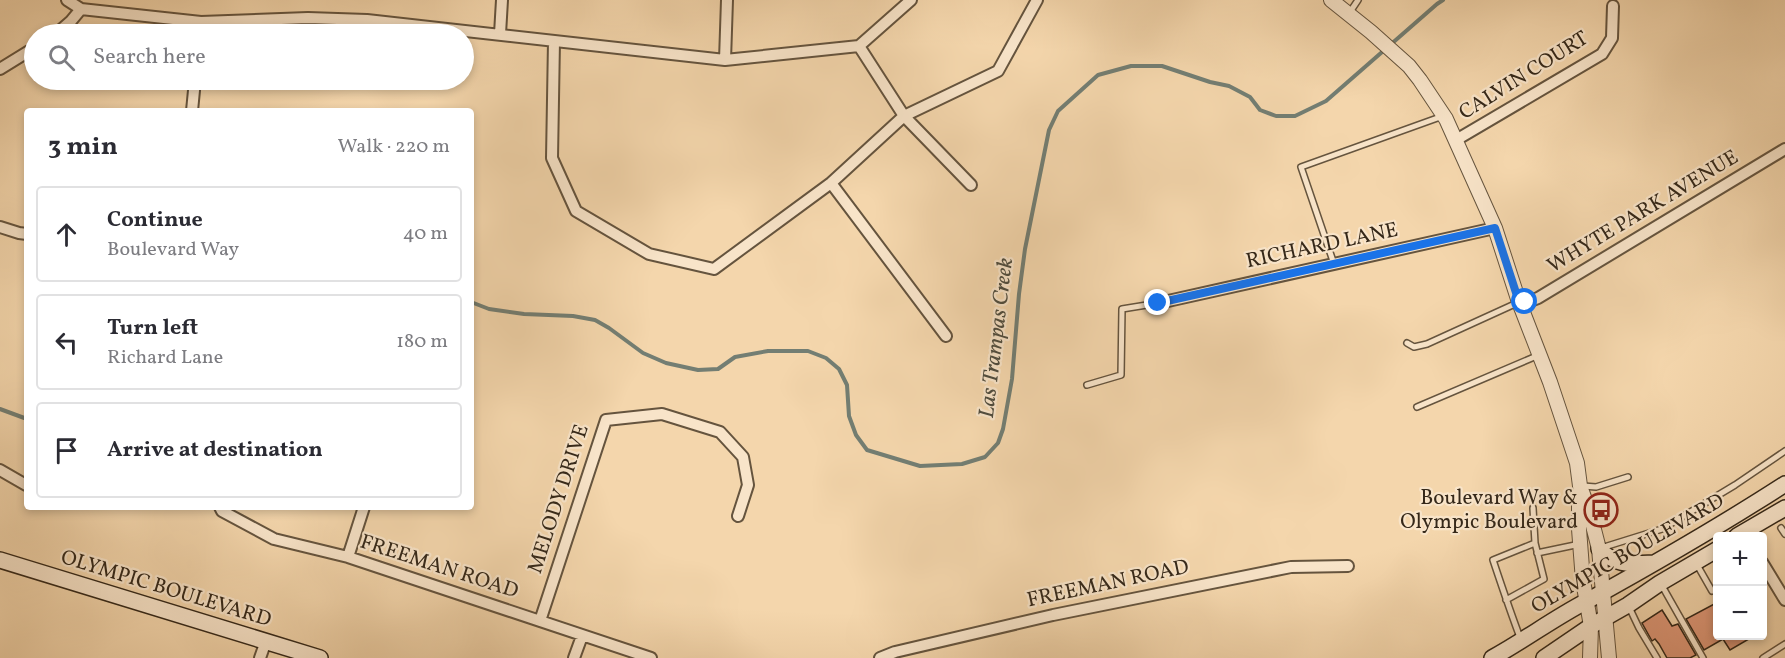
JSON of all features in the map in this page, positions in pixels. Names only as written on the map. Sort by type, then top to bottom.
[{"type":"main road","name":"OLYMPIC BOULEVARD","points":[[1492,658],[1785,484]]},
{"type":"main road","name":"OLYMPIC BOULEVARD","points":[[1748,532],[1785,508]]},
{"type":"main road","points":[[1599,549],[1612,559],[1625,563],[1656,562]]},
{"type":"main road","name":"OLYMPIC BOULEVARD","points":[[1544,658],[1591,626],[1713,552]]},
{"type":"main road","name":"OLYMPIC BOULEVARD","points":[[0,560],[320,658]]},
{"type":"street","points":[[67,0],[81,9],[201,22],[308,18],[405,24]]},
{"type":"street","points":[[500,34],[502,0]]},
{"type":"street","points":[[725,60],[727,0]]},
{"type":"street","points":[[474,31],[725,60],[859,46],[911,0]]},
{"type":"street","points":[[555,41],[552,158],[576,211],[650,254],[714,269],[831,183],[904,116],[998,72],[1037,0]]},
{"type":"street","points":[[1331,0],[1409,66],[1444,116],[1495,228],[1577,463],[1580,486],[1599,549],[1609,658]]},
{"type":"street","name":"CALVIN COURT","points":[[1456,140],[1602,54],[1612,38],[1613,6]]},
{"type":"street","points":[[67,24],[81,9]]},
{"type":"street","points":[[859,46],[904,116],[971,185]]},
{"type":"street","points":[[0,69],[24,54]]},
{"type":"street","points":[[192,108],[194,90]]},
{"type":"street","name":"WHYTE PARK AVENUE","points":[[1520,304],[1538,298],[1785,149]]},
{"type":"street","points":[[831,183],[946,336]]},
{"type":"street","points":[[0,226],[24,234]]},
{"type":"street","name":"RICHARD LANE","points":[[1158,303],[1495,228]]},
{"type":"street","name":"MELODY DRIVE","points":[[540,621],[606,420],[662,414],[720,432],[743,457],[748,485],[738,516]]},
{"type":"street","points":[[0,470],[24,483]]},
{"type":"street","points":[[1580,486],[1578,499],[1580,544],[1591,626],[1590,658]]},
{"type":"street","name":"FREEMAN ROAD","points":[[222,510],[274,539],[348,557],[651,658]]},
{"type":"street","points":[[348,557],[363,510]]},
{"type":"street","name":"FREEMAN ROAD","points":[[880,658],[895,652],[1053,615],[1291,567],[1348,566]]},
{"type":"street","points":[[1767,571],[1785,600]]},
{"type":"street","points":[[574,658],[582,636]]},
{"type":"street","points":[[260,658],[266,641]]},
{"type":"lane","points":[[1348,14],[1358,0]]},
{"type":"lane","points":[[1334,264],[1301,167],[1444,116]]},
{"type":"lane","points":[[1087,385],[1121,375],[1122,309],[1158,303]]},
{"type":"lane","points":[[1407,343],[1414,347],[1427,344],[1520,304]]},
{"type":"lane","points":[[1417,407],[1539,355]]},
{"type":"lane","points":[[1599,549],[1662,529],[1735,485],[1785,451]]},
{"type":"lane","points":[[1580,486],[1596,487],[1628,477]]},
{"type":"lane","points":[[1506,600],[1544,579],[1535,543],[1533,508]]},
{"type":"lane","points":[[1781,528],[1785,534]]},
{"type":"lane","points":[[1521,642],[1492,560],[1535,543]]},
{"type":"lane","points":[[1538,554],[1580,544]]},
{"type":"lane","points":[[1696,562],[1713,590]]},
{"type":"lane","points":[[1660,583],[1703,658]]},
{"type":"lane","points":[[1628,605],[1657,658]]},
{"type":"lane","points":[[1763,658],[1785,644]]},
{"type":"building","points":[[1713,605],[1713,640],[1721,640],[1704,650],[1686,619]]},
{"type":"building","points":[[1662,610],[1672,626],[1678,624],[1696,655],[1690,658],[1667,658],[1655,639],[1652,641],[1642,623]]},
{"type":"building","points":[[1724,640],[1747,640],[1730,650]]},
{"type":"waterway","name":"Las Trampas Creek","points":[[474,303],[489,309],[524,314],[573,316],[595,320],[643,353],[666,363],[698,370],[718,369],[735,357],[768,351],[808,351],[826,358],[839,369],[847,385],[849,416],[856,435],[867,450],[920,466],[962,464],[985,457],[998,443],[1003,429],[1012,379],[1025,249],[1049,130],[1058,111],[1098,75],[1131,66],[1162,66],[1229,86],[1250,97],[1260,110],[1276,116],[1295,116],[1326,101],[1443,0]]},
{"type":"waterway","name":"Las Trampas Creek","points":[[0,409],[24,418]]},
{"type":"place","name":"Boulevard Way & Olympic Boulevard","points":[[1601,510]]},
{"type":"route","points":[[1158,303],[1495,228],[1520,305],[1525,302]]}]
